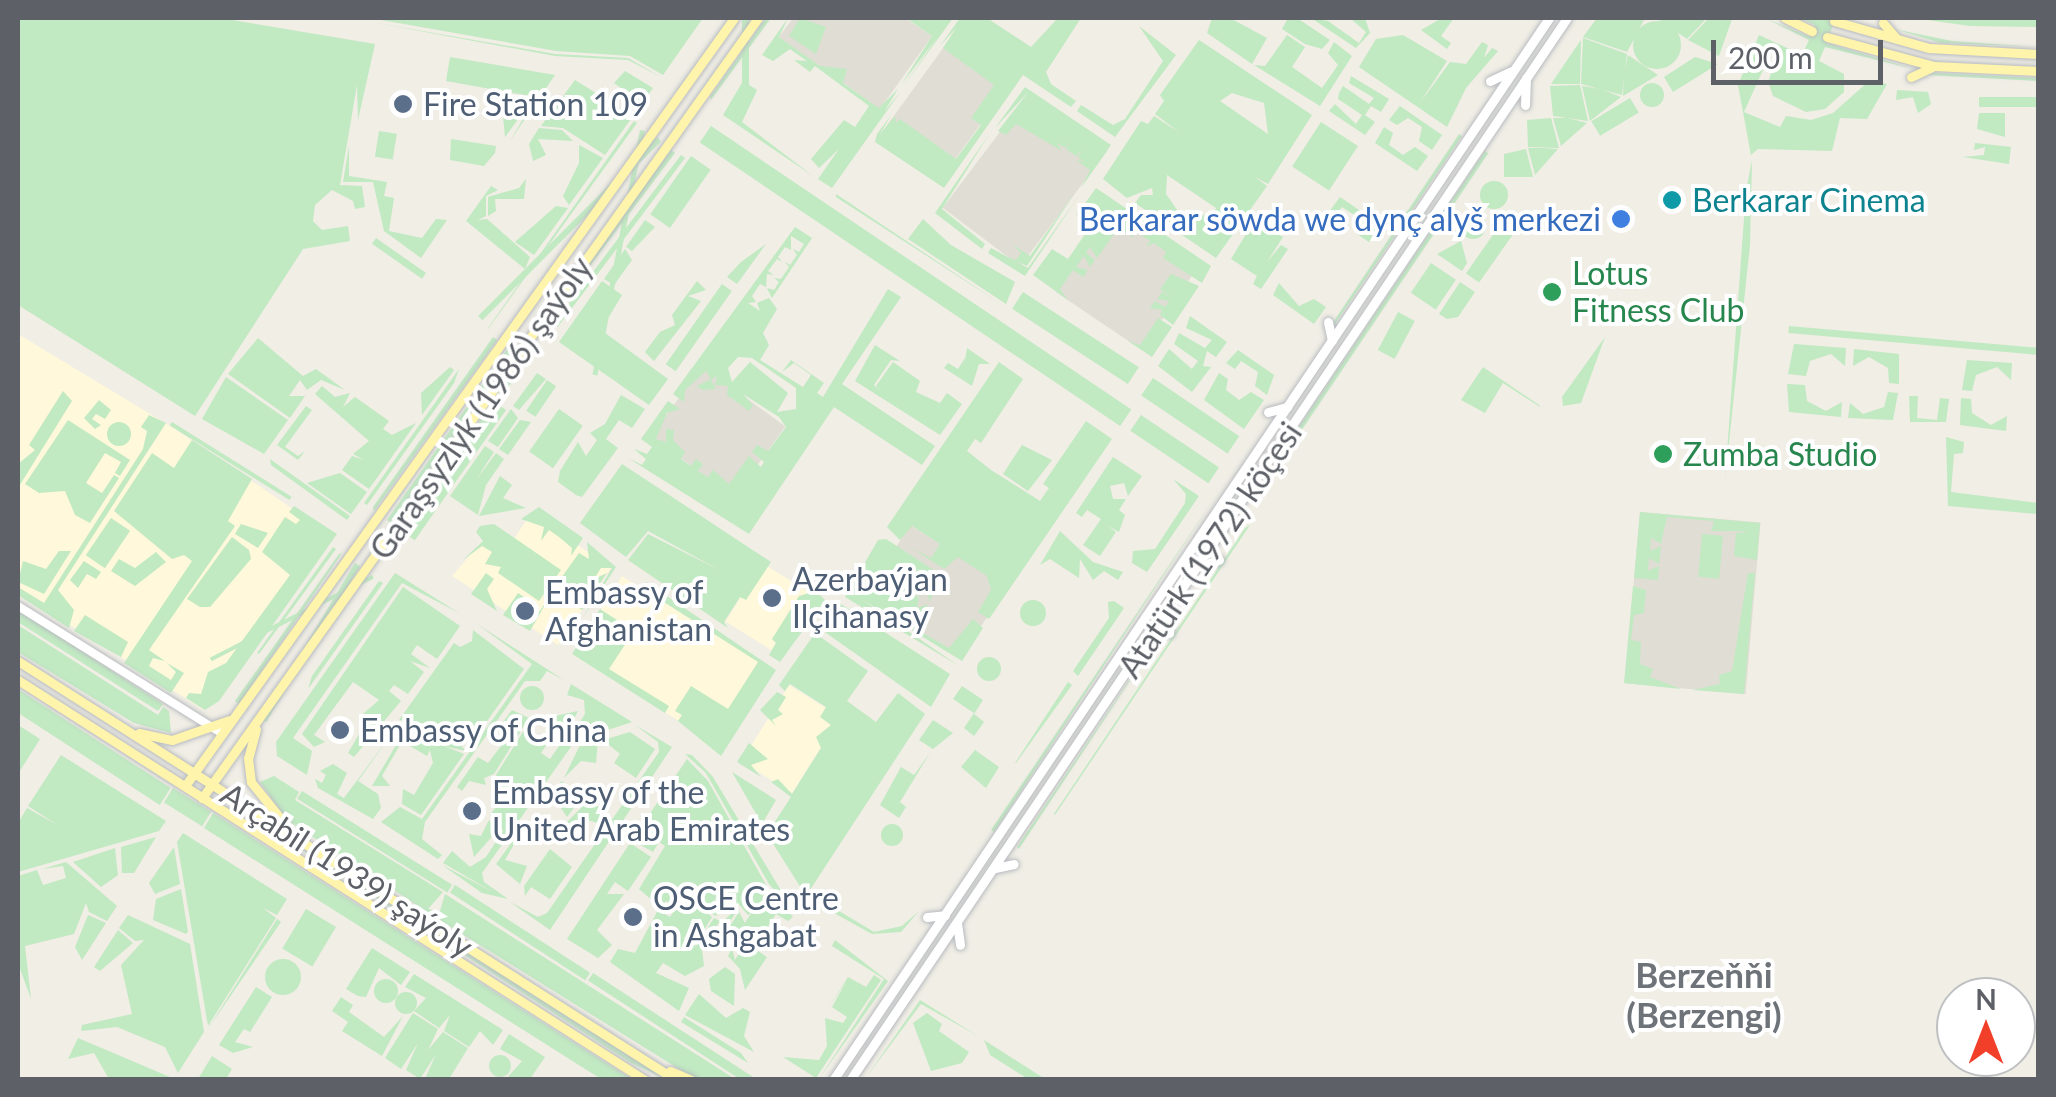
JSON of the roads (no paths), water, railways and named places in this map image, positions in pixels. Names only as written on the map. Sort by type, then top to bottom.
[{"type":"main road","name":"Garaşsyzlyk (1986) şaýoly","points":[[185,786],[219,731],[242,710],[734,18]]},
{"type":"main road","name":"Garaşsyzlyk (1986) şaýoly","points":[[202,798],[758,18]]},
{"type":"main road","name":"Atatürk (1972) köçesi","points":[[833,1080],[1549,18]]},
{"type":"main road","points":[[1565,20],[1575,18]]},
{"type":"main road","points":[[1786,18],[1812,30]]},
{"type":"main road","name":"Atatürk (1972) köçesi","points":[[850,1080],[1565,20]]},
{"type":"main road","points":[[1834,21],[1898,41],[2038,54]]},
{"type":"main road","points":[[1883,23],[1898,41]]},
{"type":"main road","points":[[1827,37],[1934,66],[2038,71]]},
{"type":"main road","points":[[1912,77],[1934,66]]},
{"type":"main road","points":[[1490,80],[1514,70]]},
{"type":"main road","points":[[1525,105],[1526,78]]},
{"type":"main road","points":[[1328,322],[1332,342]]},
{"type":"main road","points":[[1268,412],[1287,408]]},
{"type":"main road","points":[[1198,567],[1219,560]]},
{"type":"main road","points":[[1169,633],[1171,607]]},
{"type":"main road","name":"Arçabil (1939) şaýoly","points":[[18,660],[676,1080]]},
{"type":"main road","name":"Arçabil (1939) şaýoly","points":[[18,680],[644,1079]]},
{"type":"main road","points":[[193,736],[201,721]]},
{"type":"main road","points":[[258,721],[248,751],[252,782],[265,807],[297,838]]},
{"type":"main road","points":[[120,725],[156,738],[219,731]]},
{"type":"main road","points":[[995,868],[1014,864]]},
{"type":"main road","points":[[927,917],[945,915]]},
{"type":"main road","points":[[957,923],[960,945]]},
{"type":"main road","points":[[650,1063],[691,1080]]},
{"type":"street","points":[[18,606],[219,731]]},
{"type":"place","name":"Fire Station 109","points":[[403,104]]},
{"type":"place","name":"Berkarar Cinema","points":[[1672,200]]},
{"type":"place","name":"Berkarar söwda we dynç alyš merkezi","points":[[1621,219]]},
{"type":"place","name":"Lotus Fitness Club","points":[[1552,292]]},
{"type":"place","name":"Zumba Studio","points":[[1663,454]]},
{"type":"place","name":"Azerbaýjan Ilçihanasy","points":[[772,598]]},
{"type":"place","name":"Embassy of Afghanistan","points":[[525,611]]},
{"type":"place","name":"Embassy of China","points":[[340,730]]},
{"type":"place","name":"Embassy of the United Arab Emirates","points":[[472,811]]},
{"type":"place","name":"OSCE Centre in Ashgabat","points":[[633,917]]},
{"type":"district","name":"Berzeňňi (Berzengi)","points":[[1704,994]]}]
